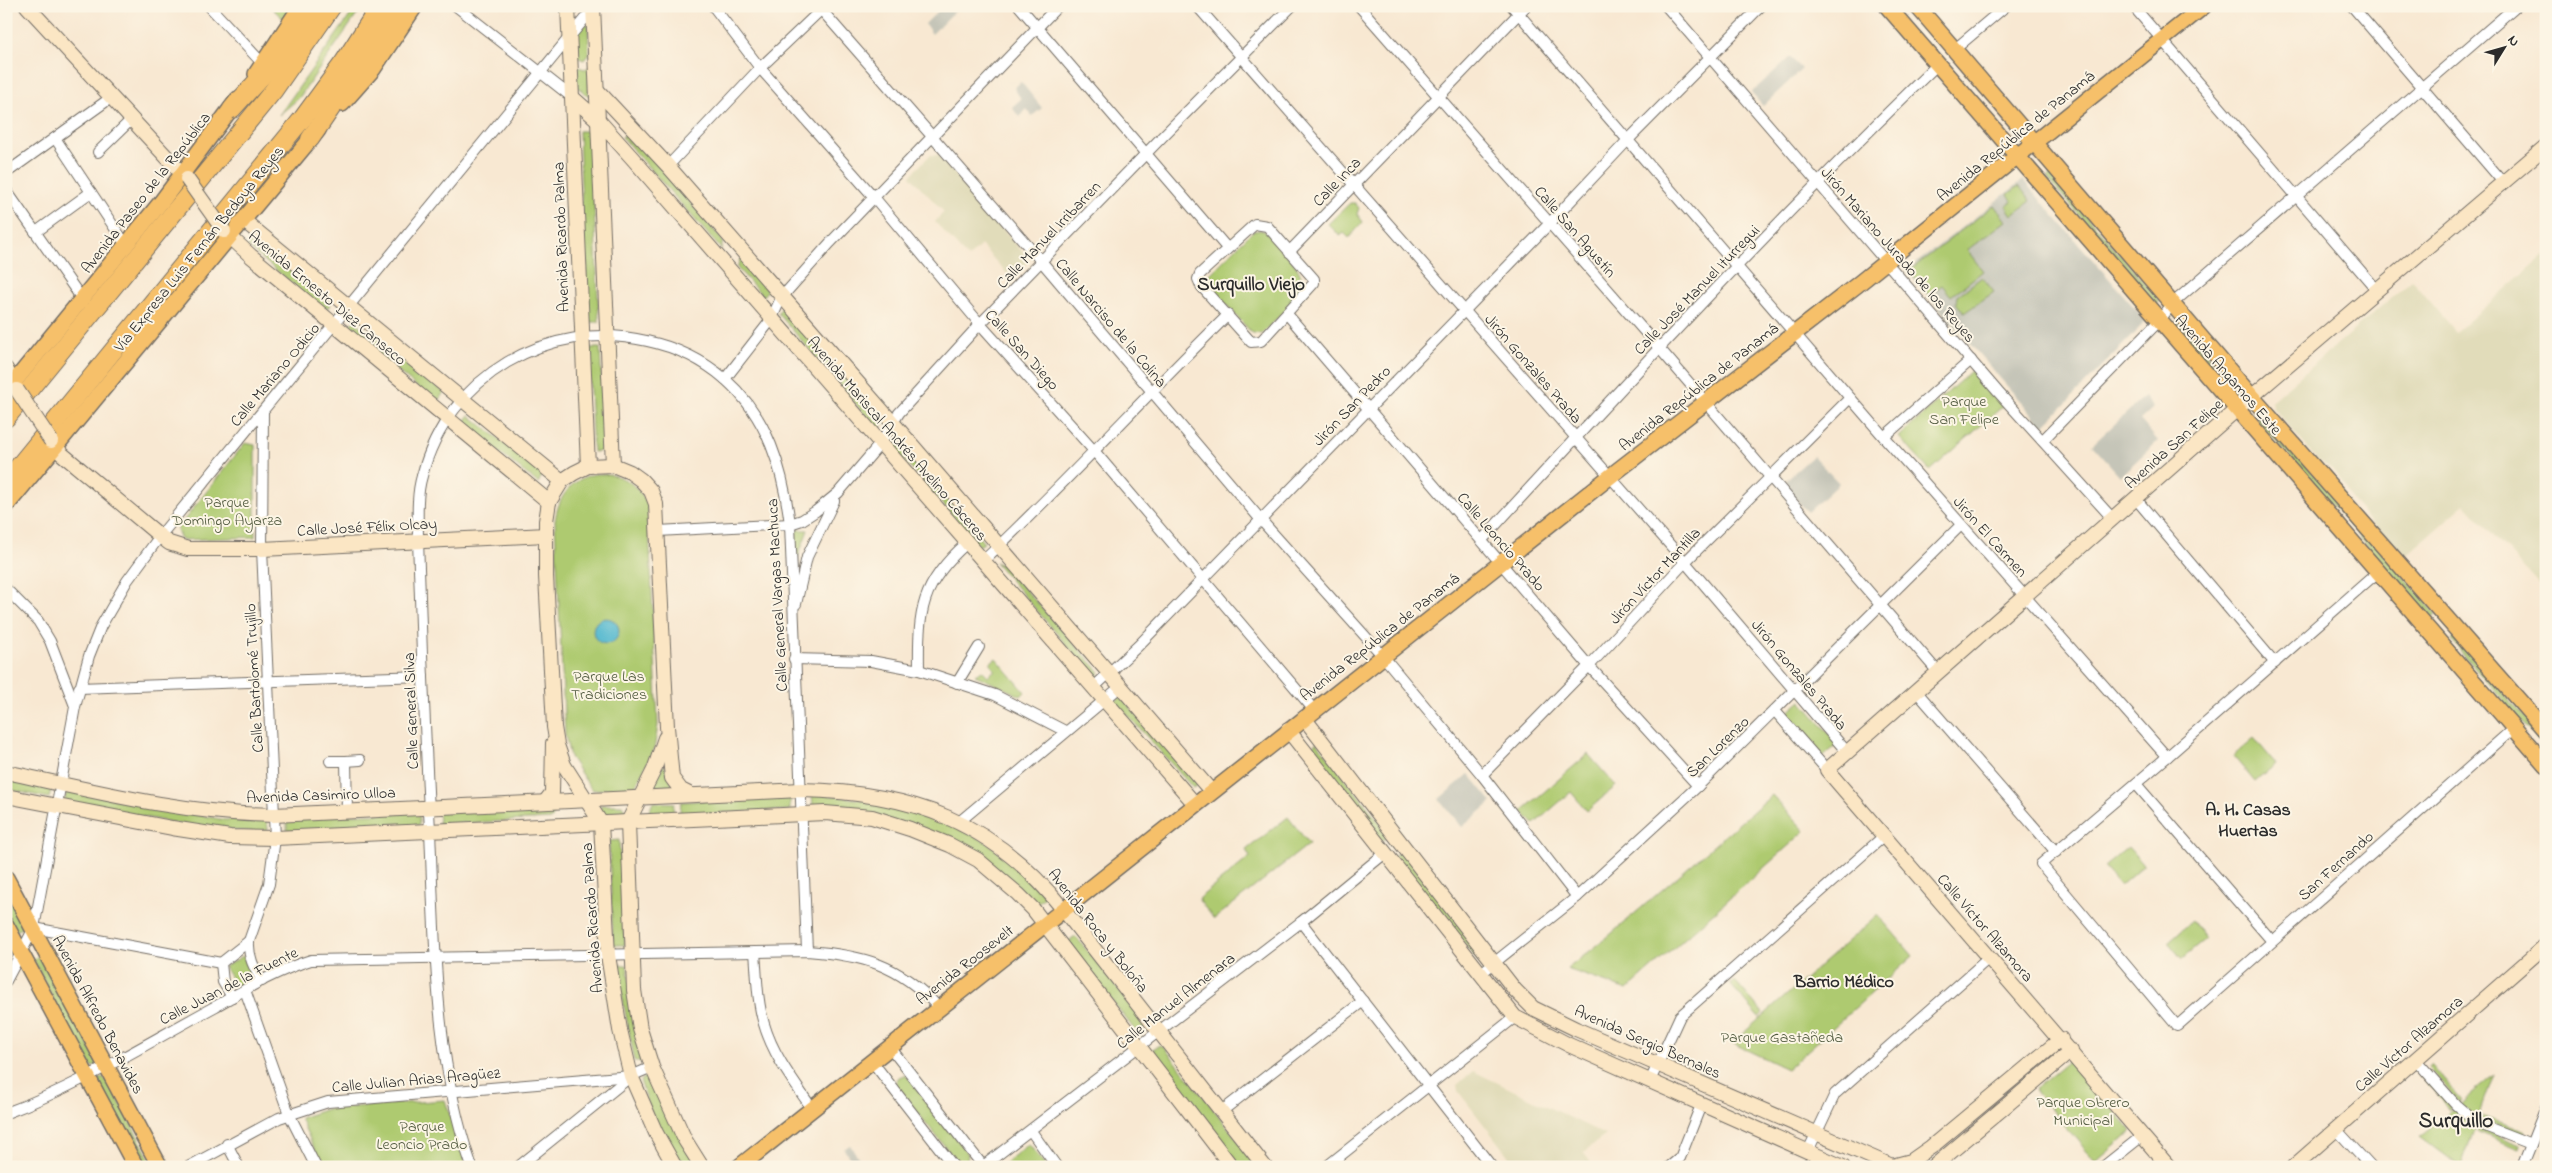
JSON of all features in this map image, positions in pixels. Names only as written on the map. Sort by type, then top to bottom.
[{"type":"highway","points":[[232,109],[281,55],[314,6]]},
{"type":"highway","points":[[6,418],[273,91],[332,6]]},
{"type":"highway","name":"Vía Expresa Luis Fernán Bedoya Reyes","points":[[6,482],[303,118],[344,62],[380,6]]},
{"type":"highway","points":[[310,139],[357,70],[396,6]]},
{"type":"main road","name":"Avenida Paseo de la República","points":[[12,388],[126,245],[185,176],[301,6]]},
{"type":"main road","points":[[6,506],[53,444],[227,234],[243,220],[310,139],[373,69],[416,6]]},
{"type":"main road","name":"Avenida Angamos Este","points":[[1887,6],[2236,410],[2546,764]]},
{"type":"main road","name":"Avenida Angamos Este","points":[[1917,6],[2252,397],[2546,731]]},
{"type":"main road","name":"Avenida República de Panamá","points":[[1211,791],[1795,333],[2204,6]]},
{"type":"main road","name":"Avenida Roosevelt","points":[[739,1167],[1211,791]]},
{"type":"main road","name":"Avenida Alfredo Benavides","points":[[6,878],[160,1167]]},
{"type":"main road","points":[[6,925],[136,1167]]},
{"type":"street","name":"Avenida Ernesto Diez Canseco","points":[[27,6],[185,176],[227,234],[251,256],[549,502]]},
{"type":"street","points":[[209,6],[263,64]]},
{"type":"street","points":[[456,6],[573,98]]},
{"type":"street","name":"Avenida Ricardo Palma","points":[[568,6],[572,56],[581,336],[588,466]]},
{"type":"street","name":"Calle San Diego","points":[[713,6],[760,68],[873,196],[980,324],[1095,452],[1203,580],[1309,714]]},
{"type":"street","points":[[1018,6],[1227,248]]},
{"type":"street","points":[[725,379],[771,320],[782,298],[873,196],[1058,6]]},
{"type":"street","name":"Jirón Gonzales Prada","points":[[1197,6],[1609,478],[1685,562],[1847,752]]},
{"type":"street","name":"Calle Manuel Irribarren","points":[[658,531],[790,524],[802,520],[816,511],[838,493],[880,444],[899,413],[980,324],[1292,6]]},
{"type":"street","name":"Calle San Agustín","points":[[1359,6],[1660,349],[1769,478],[1880,603],[1938,672]]},
{"type":"street","name":"Calle Inca","points":[[1289,252],[1353,183],[1438,97],[1515,10],[1526,6]]},
{"type":"street","name":"Jirón Mariano Jurado de los Reyes","points":[[1666,6],[1971,360],[2113,519]]},
{"type":"street","name":"Jirón San Pedro","points":[[1094,688],[1203,580],[1549,224],[1627,140],[1760,6]]},
{"type":"street","points":[[1954,49],[2006,6]]},
{"type":"street","points":[[2132,6],[2377,290]]},
{"type":"street","points":[[2352,6],[2504,182]]},
{"type":"street","points":[[2043,440],[2159,321],[2173,303],[2297,198],[2516,6]]},
{"type":"street","points":[[594,7],[595,56],[600,122],[606,336],[613,465]]},
{"type":"street","name":"Calle Mariano Odicio","points":[[34,928],[79,688],[101,626],[126,581],[160,536],[594,7]]},
{"type":"street","points":[[668,166],[760,68],[821,8]]},
{"type":"street","name":"Calle Narciso de la Colina","points":[[821,8],[1042,262],[1261,520],[1383,656],[1482,775],[1577,897]]},
{"type":"street","name":"Jirón El Carmen","points":[[1515,10],[1738,266],[1884,438],[2167,757]]},
{"type":"street","points":[[572,56],[577,64],[583,66],[592,62],[595,56]]},
{"type":"street","name":"Calle José Manuel Iturregui","points":[[1482,540],[1575,437],[1738,266],[1938,64]]},
{"type":"street","name":"Avenida Mariscal Andrés Avelino Cáceres","points":[[597,90],[668,166],[1211,791]]},
{"type":"street","points":[[6,173],[112,97]]},
{"type":"street","name":"Avenida Mariscal Andrés Avelino Cáceres","points":[[573,98],[600,122],[1195,804]]},
{"type":"street","points":[[98,152],[132,119]]},
{"type":"street","points":[[55,138],[126,245]]},
{"type":"street","points":[[600,150],[612,145],[621,146]]},
{"type":"street","name":"Avenida San Felipe","points":[[1827,770],[2236,410],[2546,146]]},
{"type":"street","points":[[6,190],[82,299]]},
{"type":"street","points":[[36,232],[91,192]]},
{"type":"street","name":"Avenida Ernesto Diez Canseco","points":[[243,220],[562,481]]},
{"type":"street","points":[[1259,223],[1267,226],[1289,252],[1314,279],[1314,283],[1261,341],[1251,342],[1201,286],[1198,279],[1200,274],[1251,226],[1259,223]]},
{"type":"street","points":[[251,256],[254,244],[267,240]]},
{"type":"street","points":[[724,265],[737,247]]},
{"type":"street","name":"Calle Leoncio Prado","points":[[1287,314],[1589,666],[1698,786]]},
{"type":"street","points":[[983,561],[1095,452],[1150,391],[1228,315]]},
{"type":"street","name":"Calle General Vargas Machuca","points":[[581,336],[628,336],[676,350],[705,365],[725,379],[742,397],[770,439],[785,486],[790,524],[806,951]]},
{"type":"street","name":"Calle General Silva","points":[[472,1167],[451,1090],[442,1038],[434,956],[418,540],[421,477],[435,441],[447,419],[479,381],[518,355],[551,342],[581,336]]},
{"type":"street","points":[[1884,438],[1971,360]]},
{"type":"street","name":"Calle José Félix Olcay","points":[[6,369],[12,388],[53,444],[160,536],[169,543],[188,549],[262,549],[546,535]]},
{"type":"street","name":"Jirón Víctor Mantilla","points":[[1482,775],[1589,666],[1685,562],[1850,398]]},
{"type":"street","name":"Calle Bartolomé Trujillo","points":[[249,941],[269,884],[275,838],[262,549],[263,411]]},
{"type":"street","points":[[245,432],[256,433],[264,444]]},
{"type":"street","name":"Avenida Ricardo Palma","points":[[547,802],[552,793],[554,727],[546,535],[549,502],[562,481],[588,466],[613,465],[630,472],[651,491],[656,504],[667,727],[672,778],[681,790],[688,795]]},
{"type":"street","name":"Calle Manuel Irribarren","points":[[793,617],[807,557],[838,493]]},
{"type":"street","points":[[2136,499],[2275,663]]},
{"type":"street","name":"San Lorenzo","points":[[1480,974],[1577,897],[1698,786],[1776,711],[1880,603],[1961,525]]},
{"type":"street","points":[[919,670],[918,634],[925,597],[936,574],[967,543]]},
{"type":"street","points":[[1916,691],[2056,852],[2378,572]]},
{"type":"street","points":[[6,589],[38,621],[50,641],[75,706]]},
{"type":"street","points":[[957,683],[979,646]]},
{"type":"street","points":[[794,659],[871,661],[919,670],[995,695],[1051,724],[1061,735]]},
{"type":"street","points":[[79,688],[423,676]]},
{"type":"street","points":[[959,822],[1120,687]]},
{"type":"street","name":"Calle Víctor Alzamora","points":[[1776,711],[2170,1167]]},
{"type":"street","name":"Avenida Sergio Bernales","points":[[1309,714],[1515,990],[1533,1008],[1657,1065],[1892,1166],[1902,1166],[1931,1147],[2061,1039]]},
{"type":"street","name":"Avenida Ricardo Palma","points":[[554,727],[564,765],[601,823],[608,955],[613,996],[631,1076],[656,1132],[675,1167]]},
{"type":"street","name":"Avenida Ricardo Palma","points":[[628,822],[662,753],[667,727]]},
{"type":"street","name":"San Fernando","points":[[2056,852],[2041,864],[2177,1026],[2514,728]]},
{"type":"street","points":[[1288,730],[1384,854],[1515,1017],[1569,1045],[1843,1167]]},
{"type":"street","points":[[330,761],[360,760]]},
{"type":"street","points":[[346,761],[347,812]]},
{"type":"street","name":"Avenida Casimiro Ulloa","points":[[6,772],[61,784],[233,815],[347,812],[641,798]]},
{"type":"street","points":[[2136,784],[2272,941]]},
{"type":"street","name":"Avenida Roca y Boloña","points":[[641,798],[801,790],[872,794],[930,809],[959,822],[992,841],[1033,874],[1063,909],[1157,1032],[1265,1167]]},
{"type":"street","points":[[686,819],[681,817],[676,808],[679,798],[688,795]]},
{"type":"street","points":[[6,796],[220,835],[275,838],[802,813],[872,817],[910,829],[950,845],[978,860],[1018,894],[1045,923],[1232,1167]]},
{"type":"street","points":[[547,802],[557,814],[550,825]]},
{"type":"street","points":[[628,822],[632,954],[640,1029],[652,1067],[685,1140],[702,1167]]},
{"type":"street","points":[[1650,1081],[1680,1016],[1884,836]]},
{"type":"street","name":"Calle Manuel Almenara","points":[[983,1166],[1031,1132],[1157,1032],[1301,922],[1384,854]]},
{"type":"street","points":[[1301,922],[1492,1167]]},
{"type":"street","points":[[6,981],[20,951],[34,928],[221,963],[249,941]]},
{"type":"street","points":[[249,941],[250,957],[262,981]]},
{"type":"street","name":"Calle Víctor Alzamora","points":[[2293,1167],[2546,946]]},
{"type":"street","name":"Calle Juan de la Fuente","points":[[6,1113],[106,1066],[262,981],[297,964],[311,960],[434,956],[806,951],[843,953],[892,968],[925,992],[938,1007]]},
{"type":"street","points":[[755,952],[759,997],[764,1024],[784,1067],[812,1107]]},
{"type":"street","points":[[1808,1151],[1835,1094],[1990,957]]},
{"type":"street","points":[[221,963],[224,982],[232,997]]},
{"type":"street","points":[[245,990],[289,1114],[316,1167]]},
{"type":"street","points":[[1222,1111],[1363,1001]]},
{"type":"street","points":[[1326,1167],[1515,1017]]},
{"type":"street","points":[[1569,1045],[1576,1029]]},
{"type":"street","points":[[889,1046],[983,1166]]},
{"type":"street","points":[[1934,1167],[2071,1051]]},
{"type":"street","points":[[871,1060],[954,1167]]},
{"type":"street","points":[[2416,1060],[2456,1105],[2477,1123],[2531,1144]]},
{"type":"street","points":[[518,1167],[631,1076],[652,1067]]},
{"type":"street","name":"Calle Julian Arias Aragüez","points":[[188,1167],[227,1144],[289,1114],[328,1102],[631,1076]]},
{"type":"street","points":[[1736,1120],[1744,1102]]},
{"type":"street","points":[[1672,1166],[1680,1158],[1701,1105]]},
{"type":"street","points":[[2522,1167],[2546,1107]]},
{"type":"street","points":[[2336,1129],[2372,1167]]},
{"type":"street","points":[[1031,1132],[1057,1167]]},
{"type":"street","points":[[2103,1167],[2142,1136]]},
{"type":"street","points":[[227,1144],[239,1167]]},
{"type":"shaded area","points":[[943,6],[960,6],[932,34],[925,24]]},
{"type":"shaded area","points":[[1790,57],[1802,69],[1763,106],[1751,93]]},
{"type":"shaded area","points":[[1021,82],[1042,108],[1032,116],[1027,109],[1019,117],[1012,107],[1021,99],[1014,88]]},
{"type":"shaded area","points":[[930,155],[938,155],[1026,256],[1026,264],[1012,279],[981,245],[968,258],[935,222],[944,212],[910,176]]},
{"type":"shaded area","points":[[2023,180],[2146,321],[2043,427],[1906,271]]},
{"type":"shaded area","points":[[2546,254],[2546,592],[2465,504],[2402,559],[2352,500],[2344,484],[2332,469],[2319,461],[2272,407],[2271,401],[2412,280],[2456,332]]},
{"type":"shaded area","points":[[2144,397],[2153,408],[2140,420],[2158,441],[2120,476],[2092,445]]},
{"type":"shaded area","points":[[1813,456],[1839,483],[1808,512],[1786,489],[1787,479]]},
{"type":"shaded area","points":[[1469,774],[1492,802],[1462,827],[1439,799]]},
{"type":"shaded area","points":[[1473,1071],[1606,1135],[1583,1152],[1594,1167],[1517,1167],[1458,1091],[1457,1085]]},
{"type":"shaded area","points":[[850,1145],[860,1160],[853,1164],[844,1149]]},
{"type":"green space","points":[[270,6],[288,6],[292,10],[283,19]]},
{"type":"green space","points":[[357,6],[363,6],[299,98],[279,115]]},
{"type":"green space","points":[[588,23],[589,54],[584,60],[576,57],[574,33]]},
{"type":"green space","points":[[574,66],[585,69],[589,67],[589,96],[577,87]]},
{"type":"green space","points":[[579,131],[591,131],[599,322],[586,322]]},
{"type":"green space","points":[[630,131],[723,241],[721,249],[622,137]]},
{"type":"green space","points":[[2051,175],[2160,301],[2156,304],[2047,178]]},
{"type":"green space","points":[[2019,186],[2031,201],[2012,215],[2006,206],[2012,201],[2008,194]]},
{"type":"green space","points":[[1350,203],[1355,203],[1359,208],[1357,214],[1363,222],[1349,238],[1344,233],[1340,236],[1328,224]]},
{"type":"green space","points":[[1994,205],[2006,221],[1967,250],[1983,271],[1951,296],[1942,285],[1929,295],[1909,271]]},
{"type":"green space","points":[[1261,230],[1266,232],[1291,259],[1303,283],[1303,292],[1262,334],[1252,333],[1208,285],[1206,278],[1253,231]]},
{"type":"green space","points":[[253,237],[330,302],[329,307],[322,309],[246,245]]},
{"type":"green space","points":[[740,259],[768,290],[763,296],[737,268]]},
{"type":"green space","points":[[1982,277],[1994,292],[1964,313],[1956,303],[1957,296]]},
{"type":"green space","points":[[782,307],[884,423],[877,429],[778,313]]},
{"type":"green space","points":[[354,321],[444,392],[437,403],[345,329]]},
{"type":"green space","points":[[2179,323],[2241,396],[2237,399],[2175,326]]},
{"type":"green space","points":[[588,348],[600,348],[605,451],[593,452]]},
{"type":"green space","name":"Parque San Felipe","points":[[1972,370],[2004,405],[1930,471],[1899,437]]},
{"type":"green space","points":[[2261,414],[2436,614],[2431,619],[2256,418]]},
{"type":"green space","points":[[469,415],[543,474],[538,483],[464,425]]},
{"type":"green space","points":[[897,442],[984,543],[979,546],[892,446]]},
{"type":"green space","name":"Parque Domingo Ayarza","points":[[245,443],[255,445],[255,537],[181,540],[177,529]]},
{"type":"green space","name":"Parque Las Tradiciones","points":[[595,474],[612,475],[626,480],[638,490],[648,504],[658,725],[654,750],[635,787],[592,790],[570,757],[565,735],[555,521],[559,504],[567,490],[579,480]]},
{"type":"green space","points":[[794,530],[808,530],[794,567]]},
{"type":"green space","points":[[995,562],[1004,566],[1100,672],[1096,679]]},
{"type":"green space","points":[[2455,636],[2546,741],[2546,749],[2451,640]]},
{"type":"green space","points":[[996,658],[1025,692],[1021,696],[975,675],[982,670],[988,676],[995,670],[990,663]]},
{"type":"green space","points":[[1121,697],[1199,784],[1193,788],[1115,701]]},
{"type":"green space","points":[[1801,701],[1838,744],[1823,757],[1786,714]]},
{"type":"green space","points":[[2254,738],[2276,764],[2255,782],[2233,756]]},
{"type":"green space","points":[[1317,742],[1390,836],[1381,841],[1308,749]]},
{"type":"green space","points":[[1588,754],[1616,786],[1587,811],[1571,792],[1534,824],[1522,811]]},
{"type":"green space","points":[[663,766],[673,786],[652,787]]},
{"type":"green space","points":[[6,777],[52,787],[49,798],[6,789]]},
{"type":"green space","points":[[67,790],[225,820],[263,818],[267,822],[268,829],[264,832],[207,829],[64,802]]},
{"type":"green space","points":[[812,793],[907,806],[987,842],[1047,895],[1035,905],[964,847],[813,809]]},
{"type":"green space","points":[[790,794],[790,810],[685,815],[680,812],[681,802]]},
{"type":"green space","points":[[1772,795],[1805,831],[1627,990],[1567,969],[1604,940]]},
{"type":"green space","points":[[653,802],[674,803],[673,809],[676,815],[647,817]]},
{"type":"green space","points":[[600,805],[622,805],[627,813],[625,816],[609,819],[603,815]]},
{"type":"green space","points":[[553,808],[552,819],[439,824],[438,811]]},
{"type":"green space","points":[[419,812],[419,825],[287,831],[287,817]]},
{"type":"green space","points":[[1288,817],[1309,844],[1214,919],[1198,899],[1250,857],[1246,850]]},
{"type":"green space","points":[[619,840],[625,945],[613,945],[609,841]]},
{"type":"green space","points":[[2128,847],[2144,865],[2120,886],[2104,867]]},
{"type":"green space","points":[[1402,850],[1486,957],[1479,962],[1394,856]]},
{"type":"green space","points":[[6,887],[25,921],[21,929],[15,931],[6,914]]},
{"type":"green space","name":"Parque Gastañeda","points":[[1878,915],[1913,956],[1787,1069],[1732,1043]]},
{"type":"green space","points":[[2192,921],[2206,939],[2182,959],[2168,942]]},
{"type":"green space","points":[[1076,937],[1144,1021],[1144,1028],[1137,1033],[1067,942]]},
{"type":"green space","points":[[44,956],[98,1064],[94,1067],[87,1065],[33,959]]},
{"type":"green space","points":[[243,956],[254,976],[236,986],[224,967]]},
{"type":"green space","points":[[616,965],[627,965],[644,1062],[635,1062]]},
{"type":"green space","points":[[1735,981],[1763,1013],[1759,1017],[1730,984]]},
{"type":"green space","points":[[1160,1045],[1164,1047],[1259,1167],[1241,1167],[1151,1056],[1154,1048]]},
{"type":"green space","name":"Parque Obrero Municipal","points":[[2071,1059],[2132,1131],[2096,1162],[2034,1090]]},
{"type":"green space","points":[[2431,1064],[2461,1099],[2458,1101],[2428,1067]]},
{"type":"green space","points":[[2422,1073],[2452,1107],[2449,1109],[2419,1075]]},
{"type":"green space","points":[[904,1075],[908,1077],[968,1154],[967,1162],[959,1164],[897,1087],[896,1082],[899,1077]]},
{"type":"green space","points":[[2494,1075],[2461,1167],[2460,1167],[2420,1137]]},
{"type":"green space","points":[[649,1076],[698,1167],[680,1167],[655,1123],[640,1081]]},
{"type":"green space","points":[[103,1078],[109,1082],[154,1167],[143,1167],[100,1085],[99,1079]]},
{"type":"green space","name":"Parque Leoncio Prado","points":[[445,1100],[467,1167],[323,1167],[300,1118],[327,1109]]},
{"type":"green space","points":[[2482,1116],[2526,1132],[2524,1136],[2481,1120]]},
{"type":"green space","points":[[2477,1128],[2520,1145],[2519,1149],[2476,1132]]},
{"type":"green space","points":[[1029,1144],[1047,1167],[1000,1167]]},
{"type":"water","points":[[606,618],[615,622],[619,631],[615,640],[606,644],[597,640],[593,631],[597,622]]},
{"type":"district","name":"Surquillo Viejo","points":[[1251,283]]},
{"type":"district","name":"A. H. Casas Huertas","points":[[2248,820]]},
{"type":"district","name":"Barrio Médico","points":[[1844,981]]},
{"type":"district","name":"Surquillo","points":[[2456,1120]]}]
